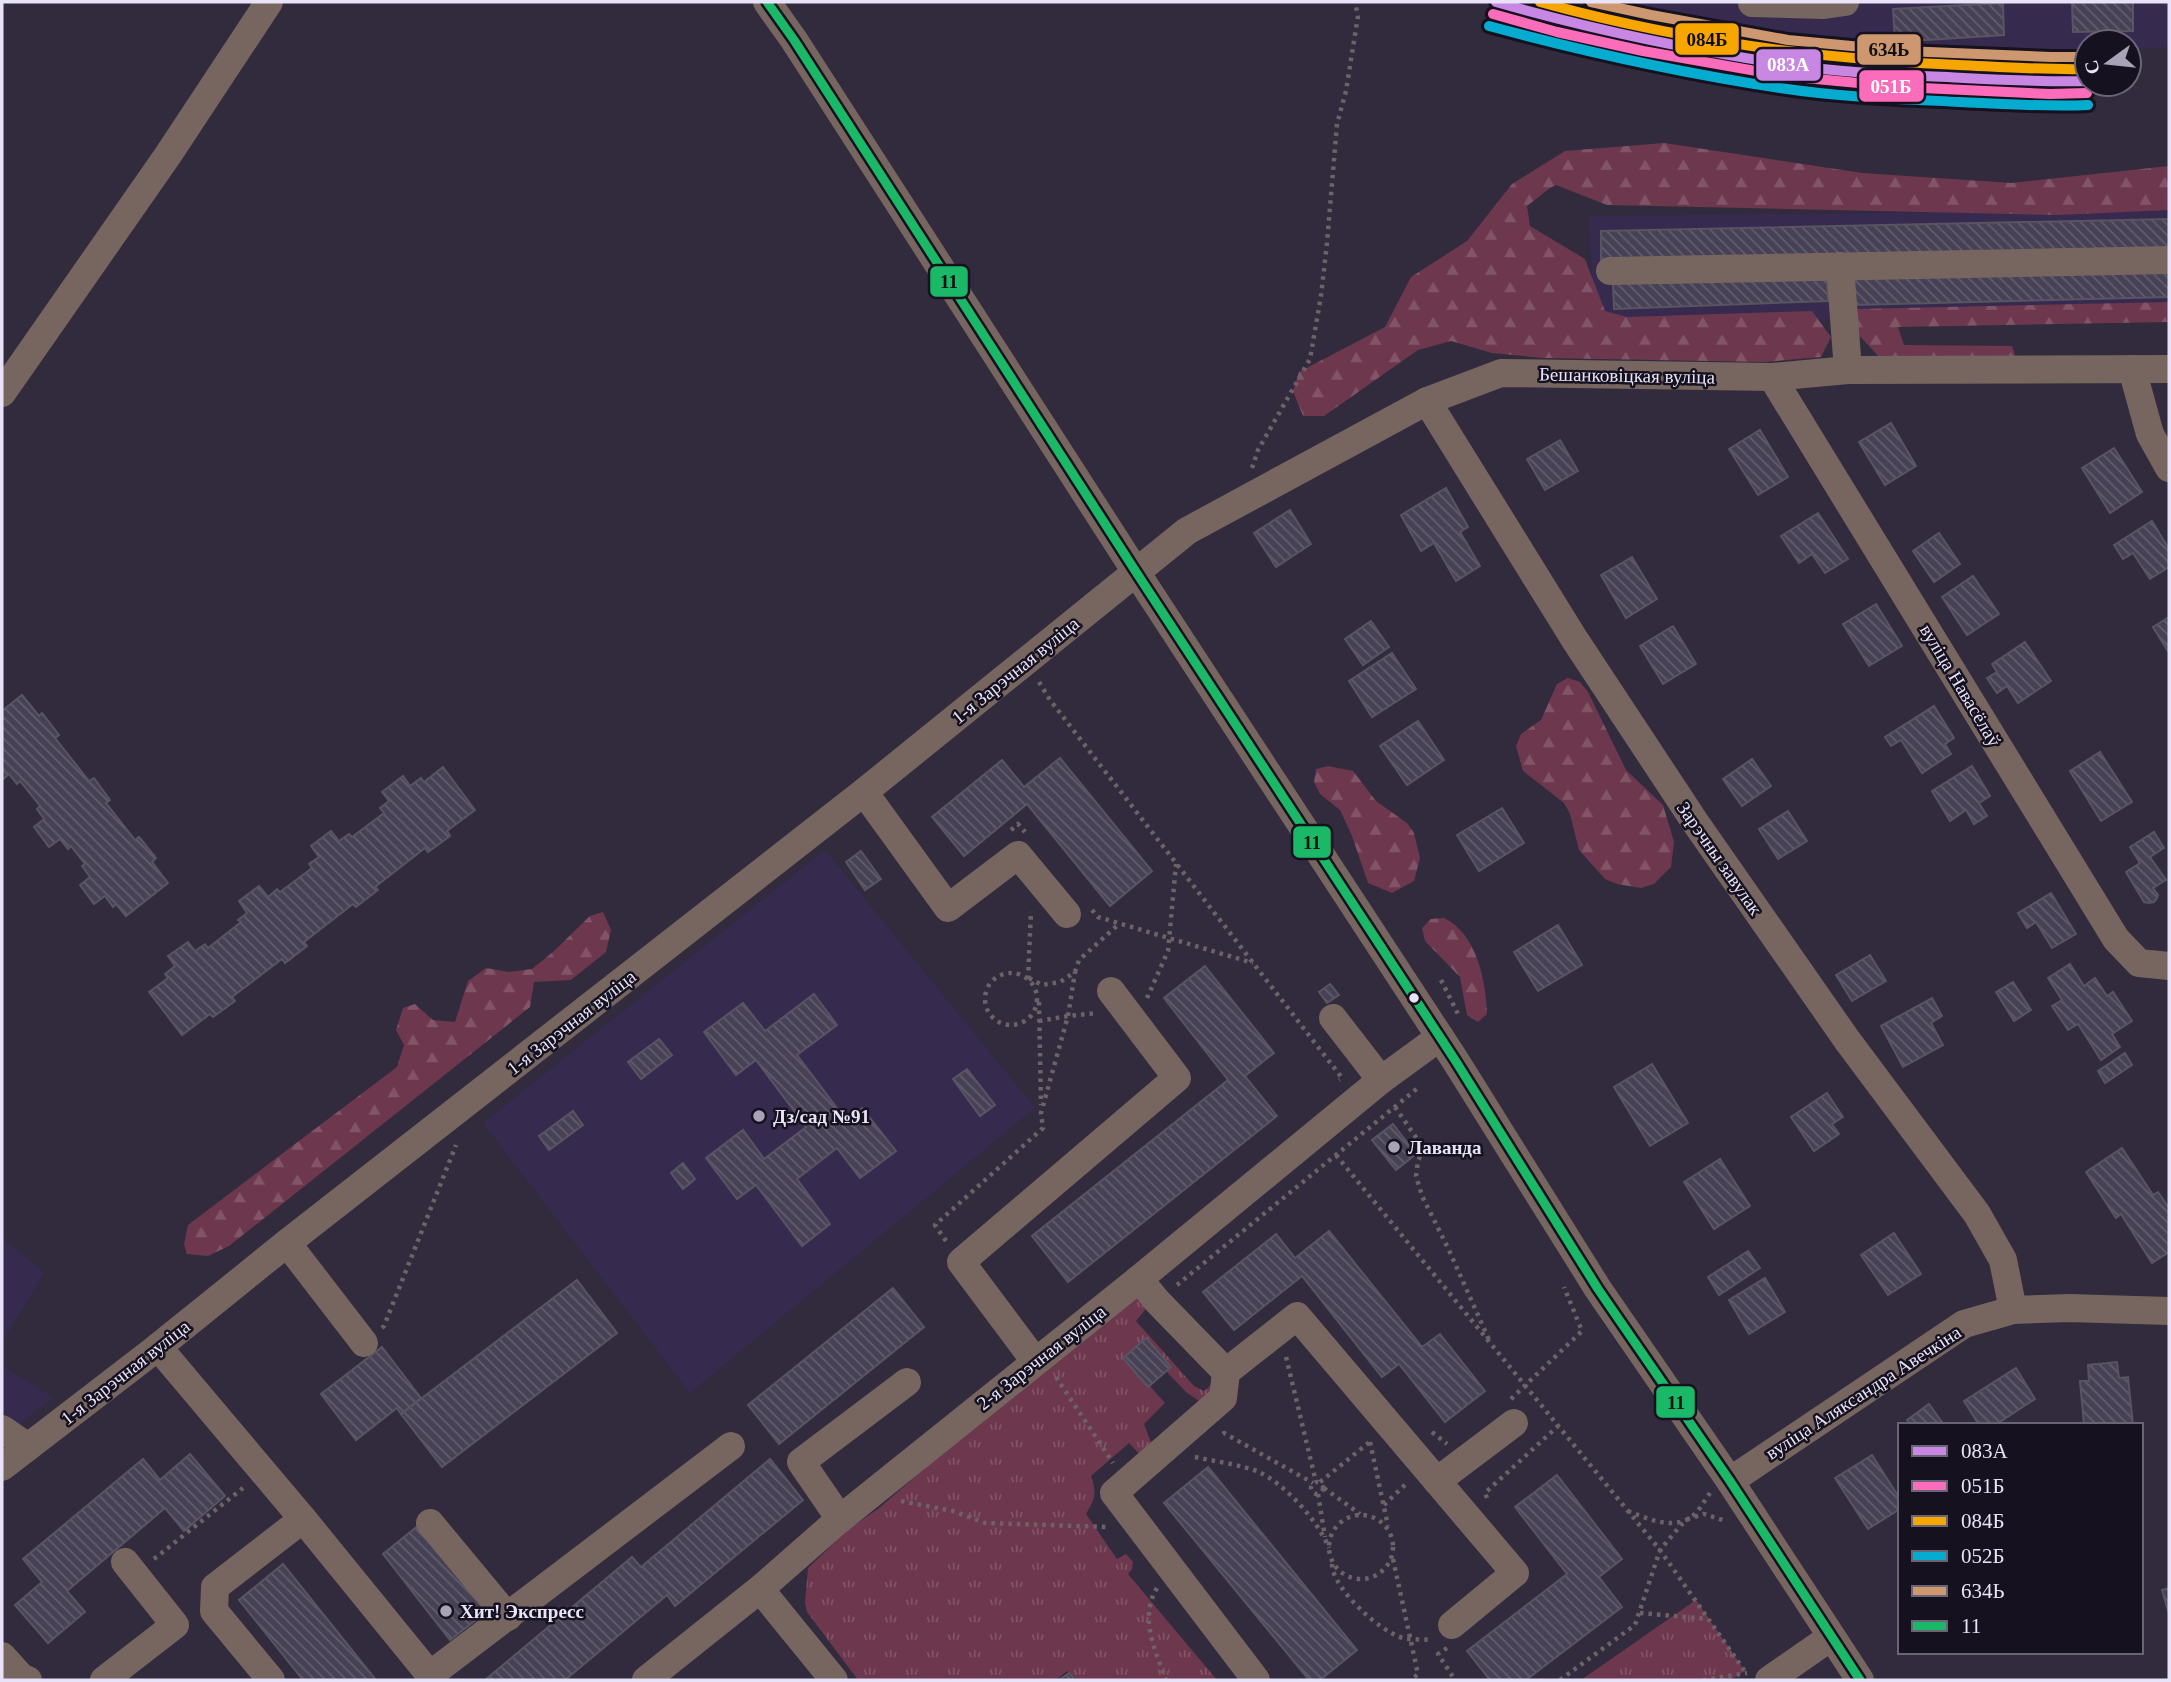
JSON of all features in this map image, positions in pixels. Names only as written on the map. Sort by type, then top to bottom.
[{"type":"street","points":[[3,388],[167,155],[269,2]]},
{"type":"street","points":[[767,2],[1440,1037],[1720,1486],[1860,1680]]},
{"type":"street","points":[[1752,2],[1824,5],[1845,2]]},
{"type":"street","points":[[1610,271],[2169,260]]},
{"type":"street","points":[[1840,266],[1848,370]]},
{"type":"street","points":[[2132,369],[2150,433],[2169,468]]},
{"type":"street","name":"Бешанковіцкая вуліца","points":[[1136,572],[1187,531],[1427,401],[1501,373],[1772,377],[1848,370],[2169,369]]},
{"type":"street","name":"вуліца Навасёлаў","points":[[1772,377],[2116,939],[2139,963],[2169,966]]},
{"type":"street","name":"Зарэчны завулак","points":[[1427,401],[1575,640],[1695,822],[1847,1040],[1977,1214],[2003,1260],[2013,1310]]},
{"type":"street","name":"1-я Зарэчная вуліца","points":[[2,1467],[864,792],[1136,572]]},
{"type":"street","points":[[864,792],[947,908],[1018,855],[1067,914]]},
{"type":"street","points":[[1038,1358],[961,1262],[1177,1078],[1124,1009]]},
{"type":"street","points":[[1333,1018],[1381,1080]]},
{"type":"street","name":"2-я Зарэчная вуліца","points":[[646,1680],[760,1589],[869,1495],[1139,1279],[1381,1080],[1440,1037]]},
{"type":"street","points":[[287,1243],[364,1343]]},
{"type":"street","points":[[1139,1279],[1226,1371]]},
{"type":"street","name":"вуліца Аляксандра Авечкіна","points":[[1720,1486],[1964,1324],[2013,1310],[2069,1308],[2169,1311]]},
{"type":"street","points":[[1256,1680],[1114,1493],[1126,1482],[1174,1457],[1223,1398],[1226,1371],[1297,1316],[1514,1573],[1443,1633]]},
{"type":"street","points":[[158,1347],[432,1678],[731,1446]]},
{"type":"street","points":[[840,1519],[801,1462],[907,1382]]},
{"type":"street","points":[[1437,1481],[1514,1423]]},
{"type":"street","points":[[2,1429],[28,1447]]},
{"type":"street","points":[[271,1680],[214,1611],[215,1587],[303,1519]]},
{"type":"street","points":[[430,1522],[508,1617]]},
{"type":"street","points":[[104,1680],[175,1625],[130,1568]]},
{"type":"street","points":[[760,1589],[834,1680]]},
{"type":"street","points":[[1758,1674],[1831,1637]]},
{"type":"street","points":[[2,1656],[21,1677],[28,1680]]},
{"type":"path","points":[[1241,502],[1258,450],[1310,359],[1321,296],[1337,124],[1346,91],[1358,16],[1355,2]]},
{"type":"path","points":[[1050,700],[1342,1078],[1332,1087]]},
{"type":"path","points":[[1039,1021],[1124,1009],[1168,951],[1176,863]]},
{"type":"path","points":[[961,1262],[935,1225],[1043,1128],[1040,1008],[1034,987],[1028,979],[1032,872]]},
{"type":"path","points":[[1041,1113],[1068,1016],[1079,960],[1120,923]]},
{"type":"path","points":[[1037,995],[1037,1003],[1030,1017],[1015,1025],[998,1021],[991,1016],[985,999],[991,982],[998,976],[1015,973],[1042,985],[1060,982],[1075,972]]},
{"type":"path","points":[[1030,1017],[1040,1029]]},
{"type":"path","points":[[1157,1301],[1424,1083]]},
{"type":"path","points":[[1395,1107],[1424,1149],[1418,1161],[1416,1176],[1422,1196],[1491,1346]]},
{"type":"path","points":[[364,1343],[384,1326],[460,1135],[447,1118]]},
{"type":"path","points":[[1336,1155],[1660,1550],[1709,1619],[1758,1674]]},
{"type":"path","points":[[1525,1386],[1582,1331],[1572,1305]]},
{"type":"path","points":[[1279,1330],[1316,1482]]},
{"type":"path","points":[[1038,1358],[1126,1482]]},
{"type":"path","points":[[1214,1441],[1224,1433],[1316,1482],[1362,1515]]},
{"type":"path","points":[[1318,1494],[1311,1490],[1316,1482],[1370,1441],[1388,1530]]},
{"type":"path","points":[[1174,1457],[1194,1456],[1204,1448]]},
{"type":"path","points":[[1174,1457],[1194,1456],[1258,1472],[1285,1490],[1312,1521],[1329,1548],[1332,1572],[1370,1621],[1401,1638],[1443,1633]]},
{"type":"path","points":[[130,1568],[264,1472]]},
{"type":"path","points":[[1560,1680],[1635,1625],[1660,1550],[1720,1486]]},
{"type":"path","points":[[1318,1494],[1324,1488]]},
{"type":"path","points":[[1318,1494],[1326,1542]]},
{"type":"path","points":[[869,1495],[953,1511],[985,1523],[1140,1528]]},
{"type":"path","points":[[1628,1511],[1667,1523],[1704,1514],[1732,1523]]},
{"type":"path","points":[[1329,1548],[1335,1529],[1351,1516],[1372,1517],[1388,1530],[1393,1539],[1392,1555],[1418,1674],[1411,1680]]},
{"type":"path","points":[[1332,1562],[1347,1576],[1357,1580],[1368,1579],[1385,1569],[1392,1555]]},
{"type":"path","points":[[1166,1680],[1149,1630],[1150,1600],[1170,1566]]},
{"type":"path","points":[[1640,1613],[1709,1619]]},
{"type":"path","points":[[1703,1680],[1758,1674]]},
{"type":"path","points":[[1751,1680],[1758,1674]]},
{"type":"shaded area","points":[[1623,2],[2169,2],[2169,47],[2143,49],[2143,28],[2073,28],[2073,50],[1832,50],[1703,24]]},
{"type":"shaded area","points":[[2169,210],[2169,313],[1594,326],[1589,216]]},
{"type":"shaded area","name":"Дз/сад №91","points":[[825,850],[1035,1108],[690,1393],[483,1123]]},
{"type":"shaded area","points":[[2,1238],[44,1273],[2,1343]]},
{"type":"shaded area","points":[[2,1366],[53,1397],[2,1438]]},
{"type":"green space","points":[[1664,143],[1862,173],[2012,183],[2169,166],[2169,210],[2057,215],[1607,205],[1556,185],[1527,206],[1530,226],[1585,259],[1605,311],[1627,317],[1812,311],[1831,337],[1821,357],[1765,362],[1543,358],[1492,353],[1451,341],[1418,350],[1324,416],[1303,416],[1293,391],[1299,372],[1385,327],[1411,277],[1467,241],[1512,184],[1565,151]]},
{"type":"green space","points":[[2169,302],[2169,322],[1898,327],[1904,345],[2012,346],[2016,358],[1885,363],[1852,328],[1857,309]]},
{"type":"green space","points":[[1568,678],[1580,682],[1588,692],[1626,770],[1663,805],[1674,842],[1671,867],[1654,884],[1641,888],[1605,879],[1579,850],[1570,814],[1564,803],[1523,771],[1516,746],[1521,734],[1541,720],[1557,684]]},
{"type":"green space","points":[[1328,766],[1353,771],[1376,801],[1407,823],[1414,833],[1420,858],[1414,881],[1392,893],[1368,883],[1340,810],[1320,794],[1314,782],[1316,769]]},
{"type":"green space","points":[[603,912],[611,930],[606,952],[571,980],[534,982],[530,1007],[229,1246],[208,1256],[187,1254],[184,1244],[188,1225],[397,1067],[404,1045],[396,1030],[403,1008],[415,1004],[433,1020],[455,1022],[468,981],[486,968],[509,972],[532,969],[590,916]]},
{"type":"green space","points":[[1444,918],[1464,935],[1478,960],[1487,1014],[1478,1022],[1467,1015],[1460,977],[1425,941],[1422,928],[1431,919]]},
{"type":"green space","points":[[1138,1294],[1149,1305],[1136,1321],[1194,1386],[1204,1391],[1218,1379],[1202,1403],[1186,1392],[1166,1371],[1171,1366],[1146,1338],[1124,1357],[1165,1403],[1144,1424],[1155,1453],[1144,1459],[1129,1443],[1091,1476],[1094,1496],[1086,1514],[1117,1559],[1126,1554],[1133,1562],[1128,1574],[1217,1680],[1075,1680],[1067,1671],[1056,1680],[858,1680],[807,1612],[805,1603],[808,1568],[851,1527],[878,1509],[1015,1390]]},
{"type":"green space","points":[[1696,1600],[1745,1671],[1730,1680],[1581,1680]]},
{"type":"building","points":[[2072,2],[2133,2],[2133,28],[2073,28],[2073,32]]},
{"type":"building","points":[[2003,3],[2004,35],[1895,42],[1893,9]]},
{"type":"building","points":[[2169,219],[2169,248],[1601,260],[1601,231]]},
{"type":"building","points":[[2169,270],[2169,297],[1854,305],[1853,279]]},
{"type":"building","points":[[1827,275],[1828,301],[1614,309],[1613,283]]},
{"type":"building","points":[[1891,423],[1916,466],[1885,485],[1859,442]]},
{"type":"building","points":[[1760,430],[1788,477],[1758,495],[1729,449]]},
{"type":"building","points":[[1560,440],[1578,471],[1545,490],[1527,459]]},
{"type":"building","points":[[2114,448],[2142,492],[2110,513],[2082,468]]},
{"type":"building","points":[[1446,488],[1468,527],[1460,532],[1480,566],[1456,581],[1434,543],[1421,551],[1401,515]]},
{"type":"building","points":[[1290,510],[1311,544],[1276,567],[1254,533]]},
{"type":"building","points":[[1818,513],[1848,559],[1825,573],[1812,554],[1799,563],[1781,536]]},
{"type":"building","points":[[2152,521],[2169,549],[2169,567],[2150,579],[2133,553],[2123,559],[2114,545]]},
{"type":"building","points":[[1939,533],[1960,564],[1934,582],[1913,551]]},
{"type":"building","points":[[1632,557],[1657,599],[1626,618],[1601,575]]},
{"type":"building","points":[[1973,576],[1999,614],[1967,635],[1942,597]]},
{"type":"building","points":[[1876,604],[1902,646],[1869,666],[1843,624]]},
{"type":"building","points":[[2169,617],[2169,653],[2153,627]]},
{"type":"building","points":[[1371,621],[1389,647],[1363,665],[1345,639]]},
{"type":"building","points":[[1673,626],[1696,664],[1663,684],[1640,646]]},
{"type":"building","points":[[2025,642],[2051,681],[2018,703],[2007,686],[1997,693],[1987,678],[1997,672],[1992,664]]},
{"type":"building","points":[[1392,653],[1416,689],[1372,717],[1349,681]]},
{"type":"building","points":[[22,695],[39,716],[42,713],[59,735],[55,738],[89,781],[94,778],[110,800],[106,803],[135,840],[139,837],[156,858],[152,862],[168,883],[126,916],[116,904],[113,907],[105,896],[94,904],[80,885],[90,877],[82,866],[85,864],[71,846],[68,849],[60,839],[49,847],[34,827],[44,819],[37,809],[40,806],[20,781],[17,784],[9,774],[2,780],[2,711]]},
{"type":"building","points":[[1934,706],[1954,738],[1945,744],[1951,754],[1922,773],[1901,740],[1891,746],[1885,737]]},
{"type":"building","points":[[1418,721],[1444,760],[1407,785],[1380,746]]},
{"type":"building","points":[[2100,752],[2132,802],[2101,821],[2070,771]]},
{"type":"building","points":[[1060,758],[1152,871],[1110,906],[1027,804],[964,856],[932,817],[1002,760],[1024,787]]},
{"type":"building","points":[[1752,759],[1771,786],[1742,806],[1723,779]]},
{"type":"building","points":[[1972,766],[1990,796],[1979,803],[1987,816],[1974,824],[1966,810],[1950,821],[1932,791]]},
{"type":"building","points":[[443,767],[475,810],[447,831],[450,836],[428,852],[425,848],[375,887],[378,890],[356,907],[353,904],[304,942],[307,946],[285,963],[282,959],[232,997],[235,1001],[213,1017],[210,1014],[182,1035],[149,992],[168,978],[165,974],[175,966],[168,956],[188,942],[195,951],[205,944],[208,948],[241,922],[238,920],[247,913],[239,901],[259,886],[268,897],[277,889],[280,892],[312,868],[309,864],[319,857],[311,846],[331,831],[339,841],[349,834],[352,837],[384,813],[380,808],[389,801],[382,792],[403,776],[410,786],[421,778],[424,782]]},
{"type":"building","points":[[1502,808],[1524,843],[1479,871],[1457,835]]},
{"type":"building","points":[[1788,811],[1807,841],[1778,859],[1759,829]]},
{"type":"building","points":[[2154,832],[2164,848],[2150,857],[2166,880],[2153,888],[2158,895],[2154,902],[2149,903],[2144,902],[2126,872],[2140,863],[2130,847]]},
{"type":"building","points":[[861,851],[881,879],[865,890],[846,862]]},
{"type":"building","points":[[2051,893],[2076,934],[2052,948],[2036,922],[2027,928],[2018,913]]},
{"type":"building","points":[[1558,925],[1582,965],[1538,991],[1514,952]]},
{"type":"building","points":[[1870,955],[1886,981],[1852,1001],[1836,975]]},
{"type":"building","points":[[2070,964],[2084,986],[2095,978],[2107,996],[2113,992],[2132,1021],[2112,1034],[2120,1047],[2101,1060],[2078,1024],[2068,1030],[2052,1006],[2062,1000],[2048,978]]},
{"type":"building","points":[[1205,966],[1274,1053],[1245,1076],[1277,1116],[1068,1282],[1032,1236],[1228,1080],[1164,998]]},
{"type":"building","points":[[2013,982],[2031,1010],[2014,1021],[1996,992]]},
{"type":"building","points":[[1330,984],[1339,995],[1327,1003],[1319,992]]},
{"type":"building","points":[[814,994],[837,1025],[797,1055],[846,1120],[862,1108],[896,1151],[860,1178],[837,1148],[797,1179],[830,1224],[802,1246],[756,1185],[737,1199],[706,1158],[743,1130],[764,1159],[806,1127],[756,1060],[736,1075],[704,1032],[743,1003],[765,1031]]},
{"type":"building","points":[[1932,998],[1942,1016],[1931,1023],[1943,1045],[1903,1067],[1881,1026]]},
{"type":"building","points":[[659,1039],[672,1055],[641,1079],[628,1062]]},
{"type":"building","points":[[2125,1053],[2132,1065],[2105,1083],[2098,1071]]},
{"type":"building","points":[[1652,1064],[1688,1123],[1650,1146],[1614,1087]]},
{"type":"building","points":[[967,1069],[995,1105],[980,1116],[953,1079]]},
{"type":"building","points":[[1827,1093],[1843,1117],[1832,1124],[1839,1134],[1814,1151],[1791,1117]]},
{"type":"building","points":[[573,1111],[583,1125],[549,1150],[539,1136]]},
{"type":"building","name":"Лаванда","points":[[1393,1124],[1416,1154],[1396,1170],[1372,1140]]},
{"type":"building","points":[[2122,1148],[2153,1195],[2158,1192],[2169,1208],[2169,1252],[2152,1263],[2121,1214],[2116,1218],[2086,1172]]},
{"type":"building","points":[[1720,1159],[1750,1206],[1714,1229],[1684,1182]]},
{"type":"building","points":[[683,1163],[695,1179],[683,1189],[671,1173]]},
{"type":"building","points":[[1329,1231],[1422,1347],[1440,1334],[1485,1391],[1445,1422],[1399,1364],[1382,1377],[1302,1276],[1234,1330],[1203,1292],[1276,1234],[1295,1258]]},
{"type":"building","points":[[1894,1233],[1921,1274],[1888,1295],[1861,1255]]},
{"type":"building","points":[[1748,1251],[1760,1268],[1719,1295],[1708,1277]]},
{"type":"building","points":[[1765,1278],[1785,1312],[1749,1334],[1729,1300]]},
{"type":"building","points":[[577,1280],[617,1333],[442,1467],[401,1414]]},
{"type":"building","points":[[893,1288],[924,1327],[779,1444],[748,1405]]},
{"type":"building","points":[[1146,1338],[1171,1367],[1148,1387],[1123,1358]]},
{"type":"building","points":[[382,1347],[421,1398],[401,1414],[397,1408],[356,1440],[321,1394]]},
{"type":"building","points":[[2117,1362],[2119,1378],[2128,1377],[2133,1423],[2084,1423],[2080,1381],[2089,1381],[2088,1365]]},
{"type":"building","points":[[2016,1368],[2035,1399],[1998,1423],[1978,1423],[1964,1401]]},
{"type":"building","points":[[1929,1404],[1943,1423],[1909,1423],[1907,1420]]},
{"type":"building","points":[[190,1454],[225,1496],[184,1531],[165,1508],[67,1591],[85,1612],[48,1643],[15,1605],[42,1582],[23,1559],[143,1459],[160,1480]]},
{"type":"building","points":[[1872,1455],[1898,1496],[1898,1510],[1868,1529],[1835,1478]]},
{"type":"building","points":[[770,1459],[803,1500],[675,1606],[667,1595],[565,1680],[485,1680],[632,1557],[641,1567]]},
{"type":"building","points":[[1208,1467],[1357,1650],[1320,1680],[1309,1680],[1164,1503]]},
{"type":"building","points":[[1557,1475],[1622,1559],[1599,1577],[1622,1607],[1526,1680],[1490,1680],[1467,1651],[1567,1574],[1515,1507]]},
{"type":"building","points":[[419,1525],[486,1612],[450,1640],[383,1554]]},
{"type":"building","points":[[283,1564],[376,1680],[303,1680],[239,1600]]},
{"type":"building","points":[[2169,1588],[2169,1614],[2162,1590]]},
{"type":"building","points":[[1069,1673],[1075,1680],[1059,1680]]},
{"type":"transit line","name":"11","points":[[767,2],[1455,1060],[1598,1289],[1730,1481],[1860,1680]]},
{"type":"transit line","name":"083А","points":[[1496,2],[1638,38],[1783,64],[1919,76],[2073,81]]},
{"type":"transit line","name":"084Б","points":[[1540,2],[1695,37],[1801,52],[1906,62],[2073,69]]},
{"type":"transit line","name":"634Ь","points":[[1591,2],[1788,40],[1904,51],[2073,57]]},
{"type":"transit line","name":"051Б","points":[[1493,14],[1557,32],[1643,51],[1784,76],[1901,87],[2073,93]]},
{"type":"transit line","name":"052Б","points":[[1489,26],[1634,61],[1802,91],[1992,104],[2088,105]]},
{"type":"place","name":"Дз/сад №91","points":[[759,1116]]},
{"type":"place","name":"Лаванда","points":[[1394,1147]]},
{"type":"place","name":"Хит! Экспресс","points":[[446,1611]]}]
